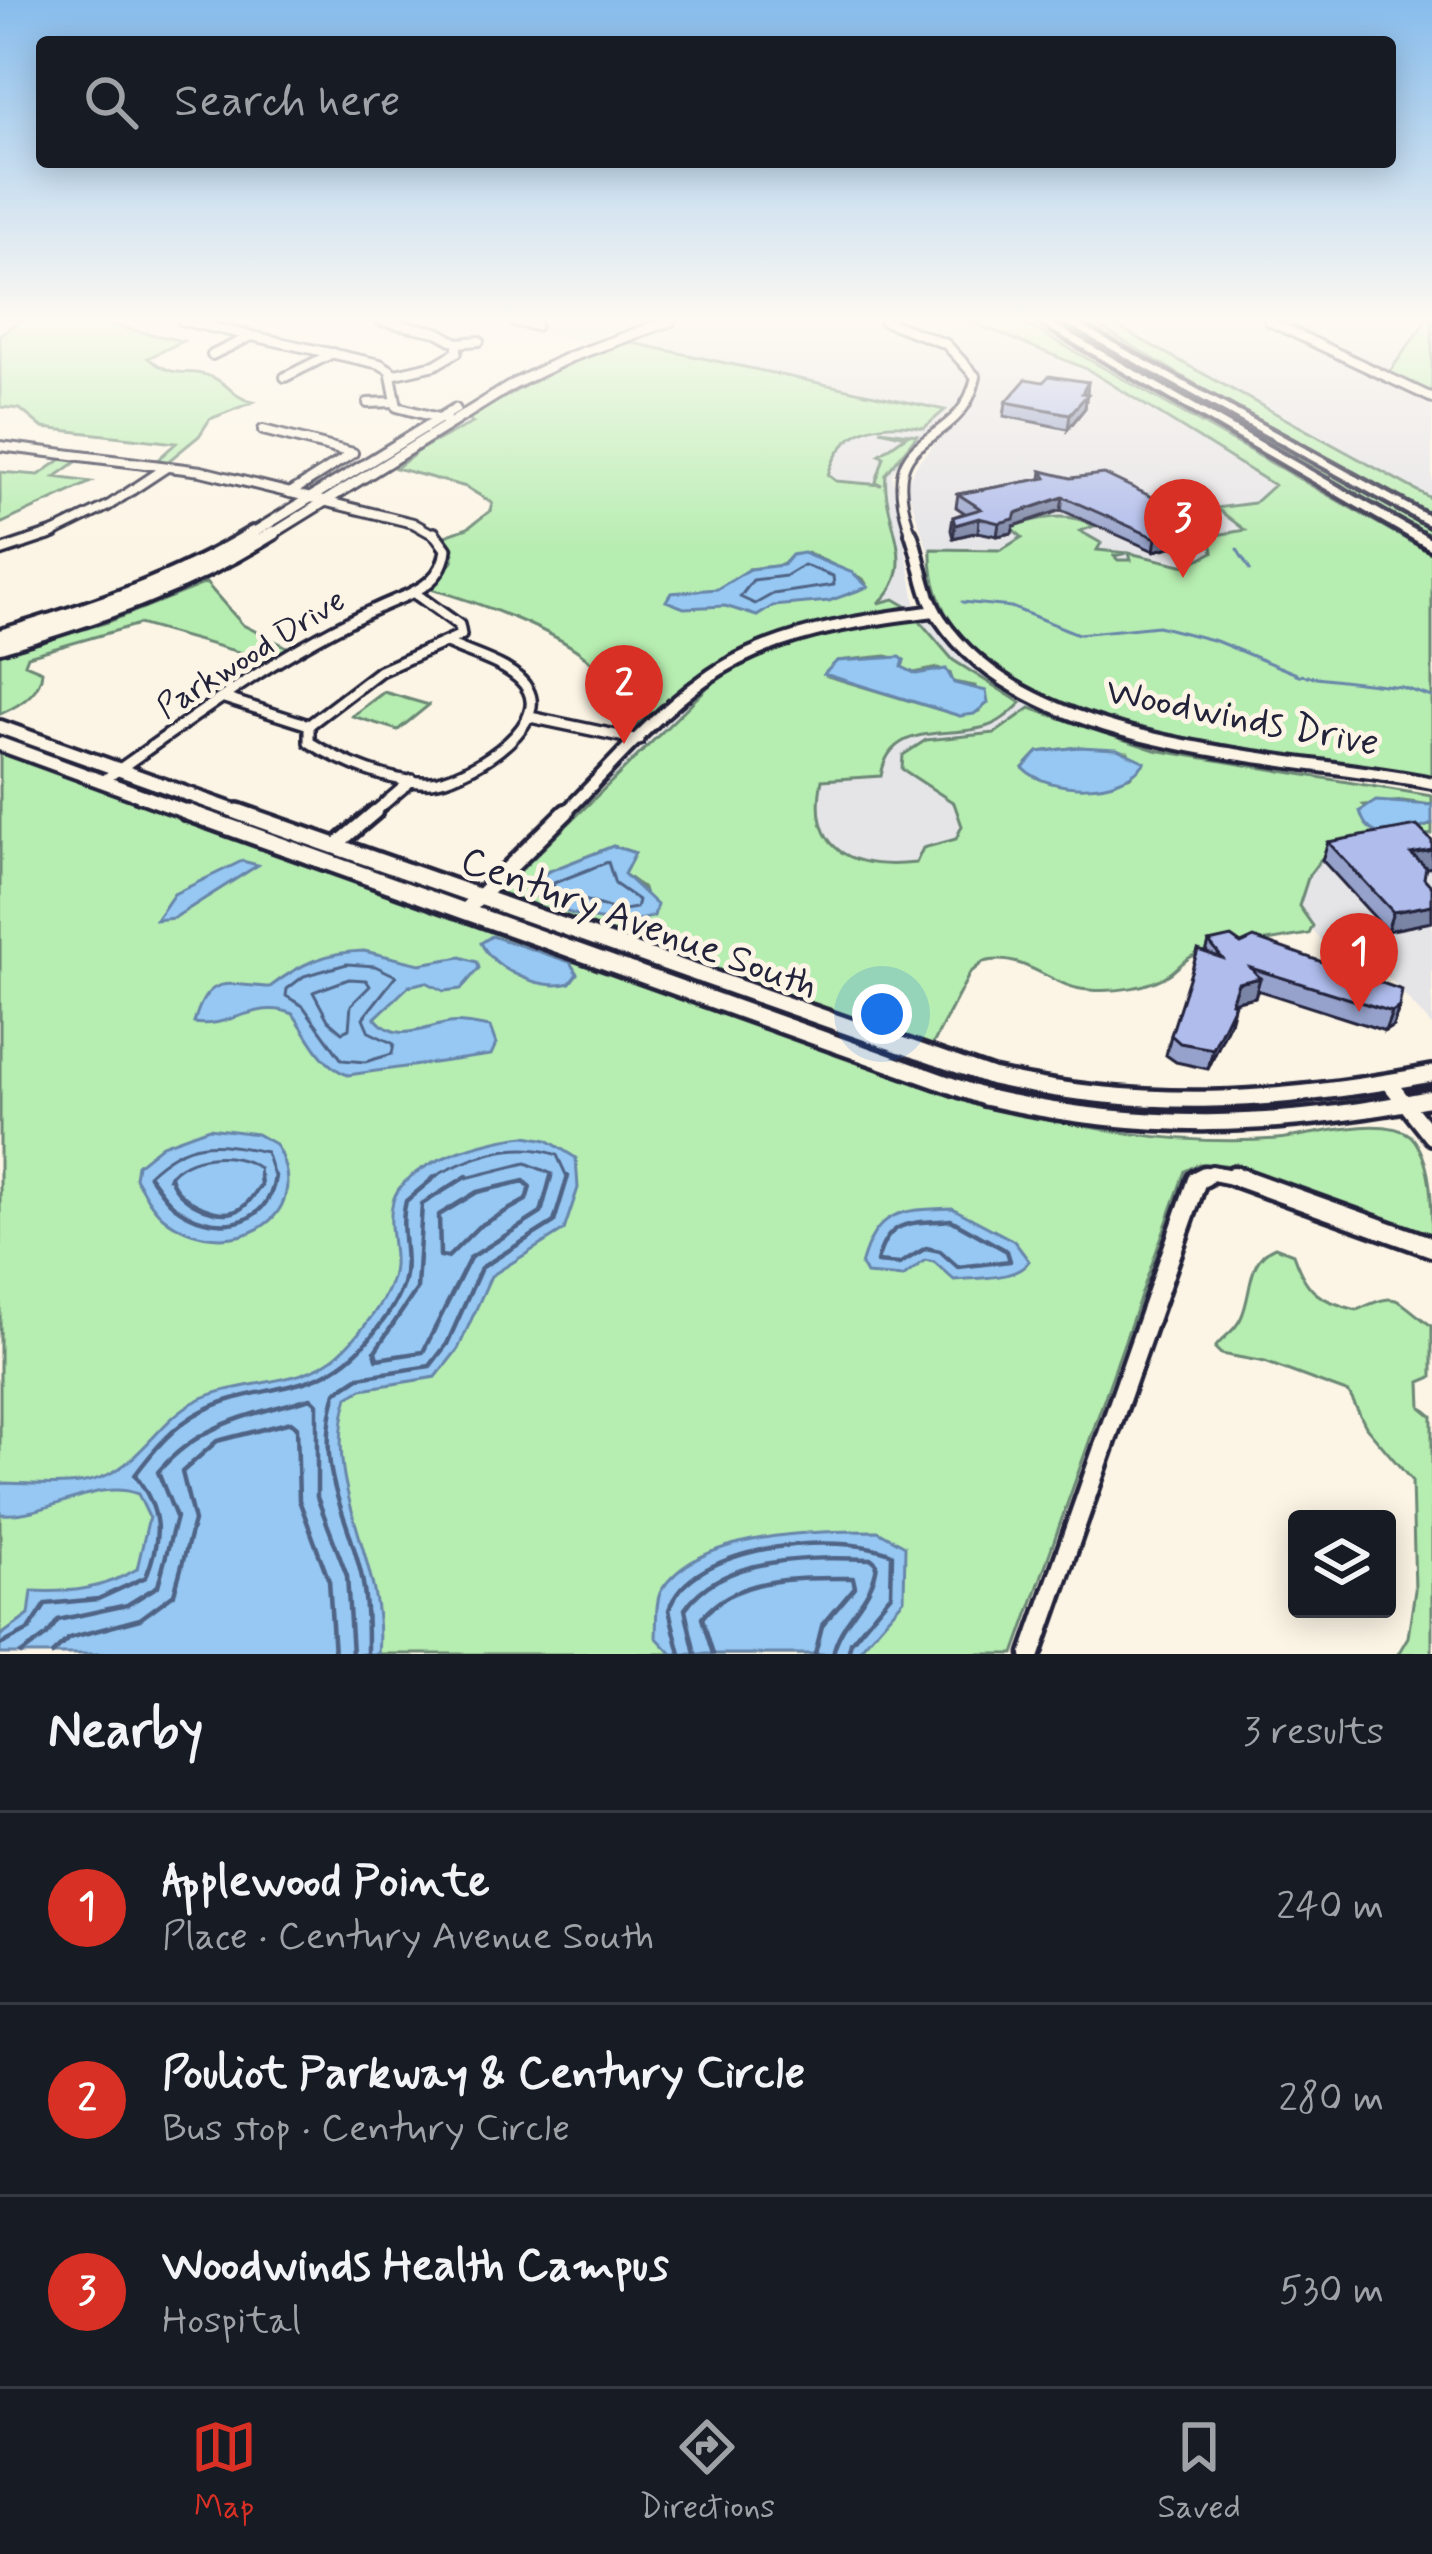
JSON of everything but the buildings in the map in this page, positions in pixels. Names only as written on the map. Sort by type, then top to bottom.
[{"type":"highway","points":[[1174,398],[1432,546]]},
{"type":"highway","points":[[1203,398],[1432,523]]},
{"type":"main road","points":[[0,636],[87,611],[167,581],[226,552],[476,398]]},
{"type":"main road","points":[[0,646],[95,619],[181,586],[237,558],[493,398]]},
{"type":"main road","name":"Century Avenue South","points":[[0,728],[335,846],[918,1077],[1057,1114],[1147,1125],[1228,1128],[1315,1121],[1432,1098]]},
{"type":"main road","name":"Century Avenue South","points":[[0,744],[1016,1084],[1115,1100],[1221,1105],[1284,1102],[1432,1075]]},
{"type":"street","points":[[472,904],[695,686],[733,662],[852,624],[935,610],[899,475],[908,459],[970,398]]},
{"type":"street","points":[[368,403],[393,402],[404,411],[452,422]]},
{"type":"street","points":[[263,430],[353,453],[290,494]]},
{"type":"street","points":[[0,446],[169,466],[413,523],[440,538],[447,551],[444,567],[413,592],[460,626],[461,635],[377,673],[309,724],[306,736],[314,747],[412,780],[434,782],[467,773],[530,717],[533,701],[526,686],[449,644]]},
{"type":"street","points":[[0,551],[49,537],[131,493],[169,466]]},
{"type":"street","name":"Parkwood Drive","points":[[104,780],[328,628],[413,592]]},
{"type":"street","name":"Woodwinds Drive","points":[[935,610],[952,636],[980,662],[1032,694],[1082,716],[1189,743],[1432,782]]},
{"type":"street","points":[[224,698],[309,724]]},
{"type":"street","points":[[530,717],[639,740]]},
{"type":"street","points":[[335,846],[412,780]]},
{"type":"street","points":[[1389,1083],[1432,1137]]},
{"type":"street","points":[[1030,1654],[1195,1183],[1205,1175],[1233,1176],[1432,1246]]},
{"type":"shaded area","points":[[504,398],[964,398],[903,455],[892,475],[916,607],[905,610],[512,513],[470,486],[392,467]]},
{"type":"shaded area","points":[[976,398],[1154,398],[1432,554],[1432,672],[1397,769],[1126,724],[1045,694],[978,653],[939,603],[935,570],[906,485],[918,462]]},
{"type":"shaded area","points":[[1219,398],[1424,398],[1432,402],[1432,516]]},
{"type":"shaded area","points":[[916,618],[931,621],[960,654],[1003,685],[1106,729],[995,908],[605,784],[696,694],[724,673],[835,633]]},
{"type":"shaded area","points":[[1432,832],[1432,1026],[1382,970],[1352,975],[1294,910],[1316,853]]},
{"type":"green space","points":[[0,398],[244,398],[253,402],[210,419],[199,436],[166,463],[155,462],[176,443],[43,428],[20,409],[0,407]]},
{"type":"green space","points":[[503,398],[890,398],[945,410],[924,428],[892,425],[865,430],[843,447],[828,475],[836,481],[882,485],[876,482],[884,457],[879,455],[906,436],[880,430],[917,435],[886,474],[899,558],[891,589],[878,603],[894,599],[911,609],[731,657],[690,681],[639,730],[650,714],[633,727],[598,671],[578,651],[514,618],[427,588],[453,561],[453,548],[445,536],[468,528],[490,511],[492,503],[466,487],[396,468],[415,454],[392,467],[432,443],[473,423],[467,418]],"holes":[[[808,553],[863,579],[868,587],[845,595],[748,569],[777,566]]]},
{"type":"green space","points":[[1134,398],[1157,398],[1432,554],[1432,777],[1214,743],[1130,724],[1052,698],[988,662],[945,613],[931,549],[1001,550],[1022,537],[1011,528],[1064,517],[1094,526],[1080,531],[1101,543],[1097,550],[1127,553],[1114,556],[1118,560],[1131,560],[1129,553],[1186,566],[1213,552],[1210,536],[1245,530],[1216,508],[1254,503],[1274,485]]},
{"type":"green space","points":[[1185,398],[1194,398],[1432,530],[1432,539]]},
{"type":"green space","points":[[1219,398],[1248,398],[1432,499],[1432,516]]},
{"type":"green space","points":[[67,455],[83,457],[55,477],[91,482],[0,524],[0,472],[39,475]]},
{"type":"green space","points":[[206,583],[243,625],[289,648],[271,661],[139,624],[28,656],[25,664],[42,671],[41,679],[33,692],[0,714],[0,653],[108,622]]},
{"type":"green space","points":[[917,618],[953,660],[1021,703],[988,726],[909,739],[896,746],[881,776],[822,780],[822,824],[829,840],[855,859],[916,863],[923,848],[956,839],[962,826],[954,803],[902,769],[903,755],[926,740],[995,733],[1030,708],[1155,750],[1432,796],[1432,805],[1403,801],[1364,805],[1401,835],[1432,824],[1432,834],[1321,859],[1309,875],[1299,906],[1313,926],[1309,934],[1201,952],[1163,978],[1143,985],[1075,988],[1012,961],[983,962],[970,973],[932,1046],[499,892],[716,679],[788,647]],"holes":[[[886,656],[904,660],[902,667],[914,673],[938,668],[950,673],[953,682],[975,686],[980,711],[960,716],[827,676],[837,661]],[[1079,747],[1128,752],[1131,776],[1090,785],[1061,785],[1023,768],[1038,752]],[[613,846],[635,853],[624,874],[643,888],[651,917],[616,923],[531,892],[547,872]]]},
{"type":"green space","points":[[384,692],[429,705],[398,730],[352,716]]},
{"type":"green space","points":[[0,749],[977,1102],[1088,1127],[1201,1140],[1277,1139],[1366,1126],[1399,1130],[1411,1136],[1427,1169],[1432,1238],[1225,1165],[1199,1164],[1185,1171],[1014,1654],[91,1654],[29,1615],[0,1636]]},
{"type":"green space","points":[[1275,1247],[1293,1254],[1309,1286],[1323,1298],[1357,1310],[1382,1300],[1397,1300],[1432,1326],[1432,1377],[1420,1382],[1421,1407],[1432,1416],[1432,1654],[1398,1654],[1408,1637],[1415,1590],[1412,1481],[1366,1427],[1349,1393],[1265,1362],[1221,1354],[1215,1348],[1238,1323],[1259,1260]]},
{"type":"water","points":[[803,553],[853,573],[868,587],[829,601],[773,606],[757,616],[725,606],[684,608],[666,601],[671,593],[717,589],[750,569],[783,565],[792,555]]},
{"type":"water","points":[[900,657],[902,667],[916,674],[946,669],[954,683],[986,691],[988,703],[974,714],[960,716],[824,674],[837,661]]},
{"type":"water","points":[[1117,749],[1145,762],[1120,781],[1086,787],[1050,783],[1023,768],[1038,752]]},
{"type":"water","points":[[1376,801],[1432,805],[1432,824],[1401,834],[1380,834],[1365,823],[1360,811]]},
{"type":"water","points":[[613,846],[635,853],[624,874],[657,905],[654,916],[623,921],[590,918],[558,908],[531,892],[547,872]]},
{"type":"water","points":[[242,861],[258,865],[174,918],[156,920],[174,894]]},
{"type":"water","points":[[492,936],[570,962],[577,974],[570,983],[558,985],[520,976],[497,962],[481,943]]},
{"type":"water","points":[[364,951],[420,964],[461,957],[477,962],[479,968],[461,989],[444,991],[426,982],[409,986],[375,1018],[401,1032],[454,1023],[490,1027],[496,1044],[491,1055],[348,1075],[323,1057],[293,1014],[256,1011],[220,1022],[194,1023],[213,988],[232,984],[270,987],[314,961]]},
{"type":"water","points":[[209,1128],[257,1134],[275,1144],[286,1171],[285,1195],[276,1214],[259,1228],[213,1238],[187,1231],[159,1213],[135,1178],[137,1165],[162,1145]]},
{"type":"water","points":[[526,1136],[547,1140],[576,1158],[578,1188],[564,1230],[491,1276],[458,1349],[436,1377],[362,1389],[348,1397],[342,1462],[373,1587],[378,1654],[0,1654],[0,1636],[29,1615],[32,1591],[86,1588],[137,1569],[149,1517],[138,1494],[122,1490],[0,1514],[0,1483],[68,1484],[100,1478],[130,1460],[198,1400],[321,1366],[354,1338],[388,1289],[394,1265],[391,1209],[400,1187],[450,1155]]},
{"type":"water","points":[[952,1208],[1014,1241],[1029,1261],[1015,1272],[985,1278],[954,1280],[925,1260],[903,1277],[866,1274],[861,1265],[867,1247],[883,1223],[905,1212]]},
{"type":"water","points":[[878,1531],[905,1546],[904,1599],[856,1654],[672,1654],[656,1637],[661,1591],[678,1571],[702,1556],[760,1538]]},
{"type":"waterway","points":[[1237,549],[1250,570]]},
{"type":"waterway","points":[[962,602],[1011,607],[1078,634],[1158,626],[1216,641],[1299,675],[1401,687],[1432,697]]},
{"type":"place","name":"Woodwinds Health Campus","points":[[1183,578]]},
{"type":"place","name":"Pouliot Parkway & Century Circle","points":[[624,744]]},
{"type":"place","name":"Applewood Pointe","points":[[1359,1012]]}]
